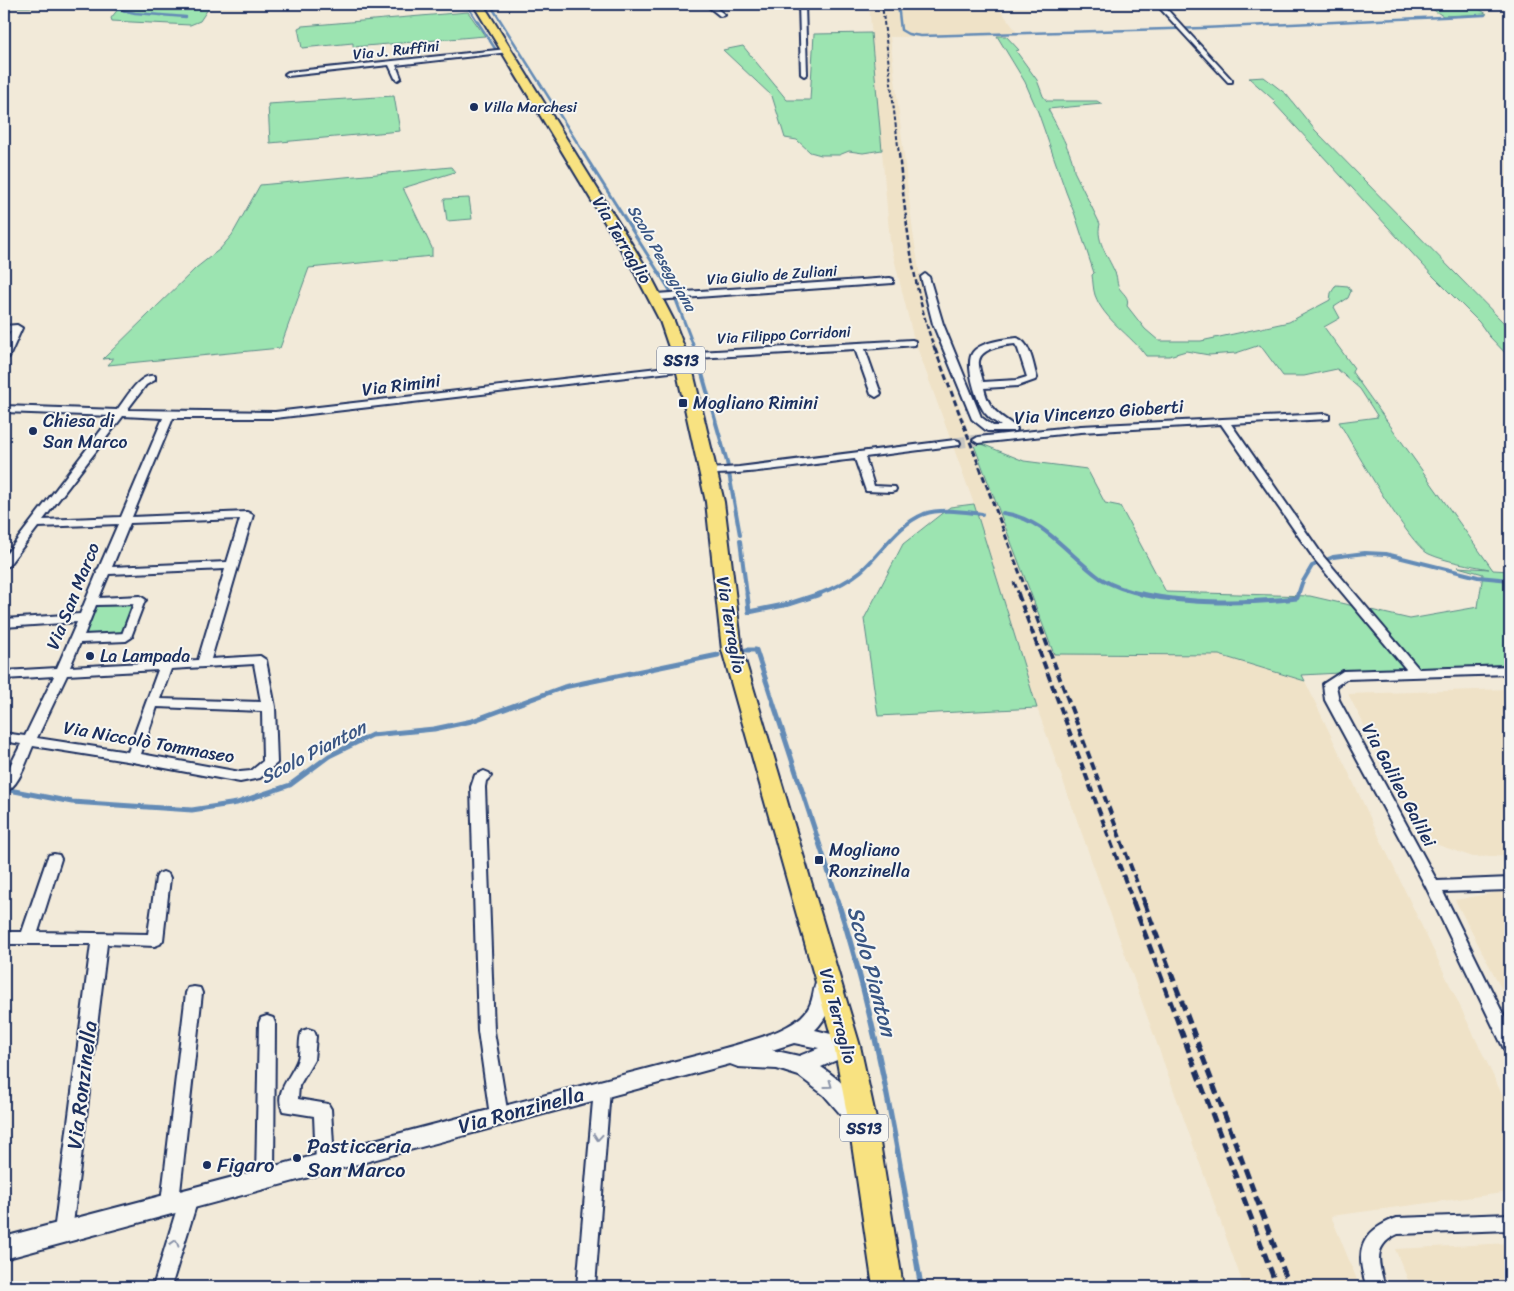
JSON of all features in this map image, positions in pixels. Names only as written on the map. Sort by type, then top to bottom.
[{"type":"main road","name":"Via Terraglio","points":[[478,4],[660,297],[685,360],[716,472],[715,502],[732,650],[847,1046],[863,1124],[888,1287]]},
{"type":"street","points":[[708,4],[722,15]]},
{"type":"street","points":[[802,4],[804,74]]},
{"type":"street","points":[[1159,4],[1230,81]]},
{"type":"street","name":"Via J. Ruffini","points":[[288,74],[507,51]]},
{"type":"street","points":[[392,64],[398,78]]},
{"type":"street","points":[[925,277],[938,324],[977,419],[984,426],[991,429],[1034,428],[1043,433]]},
{"type":"street","name":"Via Giulio de Zuliani","points":[[660,297],[890,281]]},
{"type":"street","points":[[4,329],[16,328],[4,357]]},
{"type":"street","points":[[980,385],[1018,383],[1032,378],[1023,348],[1017,341],[993,346],[977,353],[974,362],[982,401],[990,413],[1012,429]]},
{"type":"street","name":"Via Filippo Corridoni","points":[[685,360],[705,355],[912,343]]},
{"type":"street","name":"Via Filippo Corridoni","points":[[859,346],[876,394]]},
{"type":"street","name":"Via Rimini","points":[[4,409],[169,415],[275,415],[685,360]]},
{"type":"street","points":[[4,564],[143,382],[152,378]]},
{"type":"street","name":"Via San Marco","points":[[8,783],[30,741],[76,640],[102,571],[169,415]]},
{"type":"street","name":"Via Vincenzo Gioberti","points":[[978,440],[1043,433],[1224,421],[1325,417]]},
{"type":"street","points":[[1224,421],[1322,561],[1416,673],[1510,670]]},
{"type":"street","points":[[716,472],[955,444]]},
{"type":"street","points":[[859,456],[870,489],[892,489]]},
{"type":"street","points":[[4,675],[204,662],[247,515],[36,524]]},
{"type":"street","points":[[102,571],[233,564]]},
{"type":"street","points":[[76,640],[126,637],[140,600],[91,602]]},
{"type":"street","points":[[4,622],[84,618]]},
{"type":"street","name":"Via Niccolò Tommaseo","points":[[4,737],[133,757],[240,777],[255,775],[270,763],[268,707],[260,660],[204,662]]},
{"type":"street","points":[[133,757],[166,664]]},
{"type":"street","name":"Via Galileo Galilei","points":[[1416,673],[1342,675],[1329,684],[1332,700],[1433,887],[1510,1044]]},
{"type":"street","points":[[153,703],[268,707]]},
{"type":"street","points":[[484,776],[480,778],[478,787],[484,986],[486,1031],[499,1116]]},
{"type":"street","points":[[28,938],[54,859]]},
{"type":"street","points":[[4,938],[155,940],[163,878]]},
{"type":"street","points":[[1433,887],[1510,884]]},
{"type":"street","name":"Via Ronzinella","points":[[63,1232],[100,938]]},
{"type":"street","name":"Via Ronzinella","points":[[4,1248],[718,1059],[794,1034],[812,1022],[822,1005],[826,971]]},
{"type":"street","points":[[162,1287],[179,1201],[194,993]]},
{"type":"street","points":[[265,1178],[267,1024]]},
{"type":"street","points":[[794,1034],[847,1046]]},
{"type":"street","points":[[308,1036],[306,1060],[290,1085],[289,1106],[322,1109],[325,1162]]},
{"type":"street","points":[[802,1065],[847,1046]]},
{"type":"street","name":"Via Ronzinella","points":[[718,1059],[767,1057],[802,1065],[836,1090],[863,1124]]},
{"type":"street","points":[[586,1287],[602,1089]]},
{"type":"street","points":[[1376,1287],[1370,1270],[1370,1252],[1379,1235],[1387,1230],[1397,1226],[1510,1222]]},
{"type":"shaded area","points":[[869,4],[996,4],[1019,35],[890,37],[913,233],[927,318],[980,463],[1054,654],[1219,655],[1305,681],[1510,1111],[1510,1192],[1331,1216],[1360,1287],[1244,1287],[1037,708],[974,504],[913,336],[890,242]]},
{"type":"shaded area","points":[[1510,689],[1510,856],[1473,857],[1424,840],[1348,694]]},
{"type":"shaded area","points":[[1510,890],[1510,1005],[1455,900]]},
{"type":"shaded area","points":[[1510,1243],[1510,1287],[1411,1287],[1395,1249]]},
{"type":"green space","points":[[4,4],[173,4],[210,6],[200,21],[190,25],[112,21],[111,18],[119,8],[115,7],[4,7]]},
{"type":"green space","points":[[1424,4],[1471,4],[1487,14],[1443,16]]},
{"type":"green space","points":[[468,12],[485,36],[353,47],[353,43],[302,48],[298,28],[302,26]]},
{"type":"green space","points":[[871,33],[882,150],[863,153],[849,151],[839,155],[821,155],[810,152],[797,140],[785,138],[772,96],[723,50],[743,46],[787,100],[810,100],[814,34]]},
{"type":"green space","points":[[997,36],[1006,36],[1019,50],[1016,51],[1037,80],[1047,101],[1097,101],[1102,104],[1048,109],[1068,148],[1074,171],[1100,224],[1101,243],[1116,275],[1118,286],[1127,297],[1127,306],[1145,329],[1159,341],[1201,341],[1289,322],[1330,300],[1331,293],[1336,285],[1348,286],[1351,291],[1348,298],[1334,307],[1340,318],[1324,327],[1354,368],[1352,372],[1493,570],[1510,571],[1510,664],[1302,675],[1305,681],[1219,655],[1054,654],[972,440],[1024,461],[1087,469],[1105,503],[1120,506],[1166,592],[1310,596],[1410,619],[1478,607],[1483,574],[1458,567],[1489,569],[1429,554],[1408,533],[1368,472],[1339,422],[1378,417],[1360,389],[1337,369],[1304,376],[1283,376],[1260,345],[1236,353],[1209,355],[1186,351],[1169,356],[1146,356],[1111,320],[1095,295],[1092,275],[1094,273],[1038,112],[1025,82]]},
{"type":"green space","points":[[1264,77],[1286,94],[1315,130],[1504,323],[1510,335],[1510,358],[1489,336],[1479,322],[1433,276],[1274,103],[1276,102],[1249,78]]},
{"type":"green space","points":[[394,96],[400,131],[270,143],[268,104]]},
{"type":"green space","points":[[451,167],[455,172],[403,188],[432,248],[432,256],[309,268],[280,348],[108,365],[114,358],[103,359],[196,268],[220,249],[232,235],[260,185]]},
{"type":"green space","points":[[469,198],[472,219],[447,221],[444,199]]},
{"type":"green space","points":[[974,504],[1037,708],[878,716],[864,619],[903,544],[950,507]]},
{"type":"green space","points":[[134,603],[122,634],[83,636],[95,605]]},
{"type":"waterway","points":[[94,4],[135,13],[186,17]]},
{"type":"waterway","name":"Scolo Peseggiana","points":[[466,4],[496,50]]},
{"type":"waterway","name":"Scolo Peseggiana","points":[[490,4],[585,155]]},
{"type":"waterway","points":[[898,4],[901,30],[908,34],[921,36],[1203,28],[1485,15]]},
{"type":"waterway","name":"Scolo Peseggiana","points":[[584,154],[676,300],[695,350]]},
{"type":"waterway","name":"Scolo Peseggiana","points":[[695,349],[727,462],[740,535]]},
{"type":"waterway","name":"Scolo Peseggiana","points":[[816,595],[840,585],[856,575],[869,564],[898,532],[914,519],[924,514],[946,511],[982,514]]},
{"type":"waterway","name":"Scolo Peseggiana","points":[[1003,513],[1018,516],[1031,522],[1055,539],[1088,569],[1105,581],[1123,589],[1147,595]]},
{"type":"waterway","name":"Scolo Peseggiana","points":[[740,541],[747,595]]},
{"type":"waterway","name":"Scolo Peseggiana","points":[[1298,595],[1302,583],[1312,566],[1333,557],[1365,553],[1386,554],[1478,577],[1510,580]]},
{"type":"waterway","name":"Scolo Peseggiana","points":[[747,594],[749,612],[789,604],[820,594]]},
{"type":"waterway","name":"Scolo Peseggiana","points":[[1141,594],[1147,595]]},
{"type":"waterway","name":"Scolo Peseggiana","points":[[1147,595],[1179,600],[1239,602],[1297,598],[1298,594]]},
{"type":"waterway","name":"Scolo Pianton","points":[[746,650],[756,650],[839,904]]},
{"type":"waterway","name":"Scolo Pianton","points":[[4,789],[72,802],[192,810],[237,803],[290,785],[329,756],[372,735],[434,729],[472,721],[564,687],[718,655]]},
{"type":"waterway","name":"Scolo Pianton","points":[[838,902],[865,997],[887,1093],[921,1287]]},
{"type":"tunnel","points":[[955,443],[978,440]]},
{"type":"railway","points":[[882,4],[899,155]]},
{"type":"railway","points":[[899,154],[907,229],[915,278],[935,350]]},
{"type":"railway","points":[[935,349],[1028,595]]},
{"type":"railway","points":[[1014,582],[1019,595]]},
{"type":"railway","points":[[1018,594],[1134,904]]},
{"type":"railway","points":[[1028,594],[1145,904]]},
{"type":"railway","points":[[1133,902],[1277,1287]]},
{"type":"railway","points":[[1144,902],[1290,1287]]},
{"type":"place","name":"Villa Marchesi","points":[[474,107]]},
{"type":"place","name":"Mogliano Rimini","points":[[683,403]]},
{"type":"place","name":"Chiesa di San Marco","points":[[33,431]]},
{"type":"place","name":"La Lampada","points":[[90,656]]},
{"type":"place","name":"Mogliano Ronzinella","points":[[819,860]]},
{"type":"place","name":"Pasticceria San Marco","points":[[297,1158]]},
{"type":"place","name":"Figaro","points":[[207,1165]]}]
